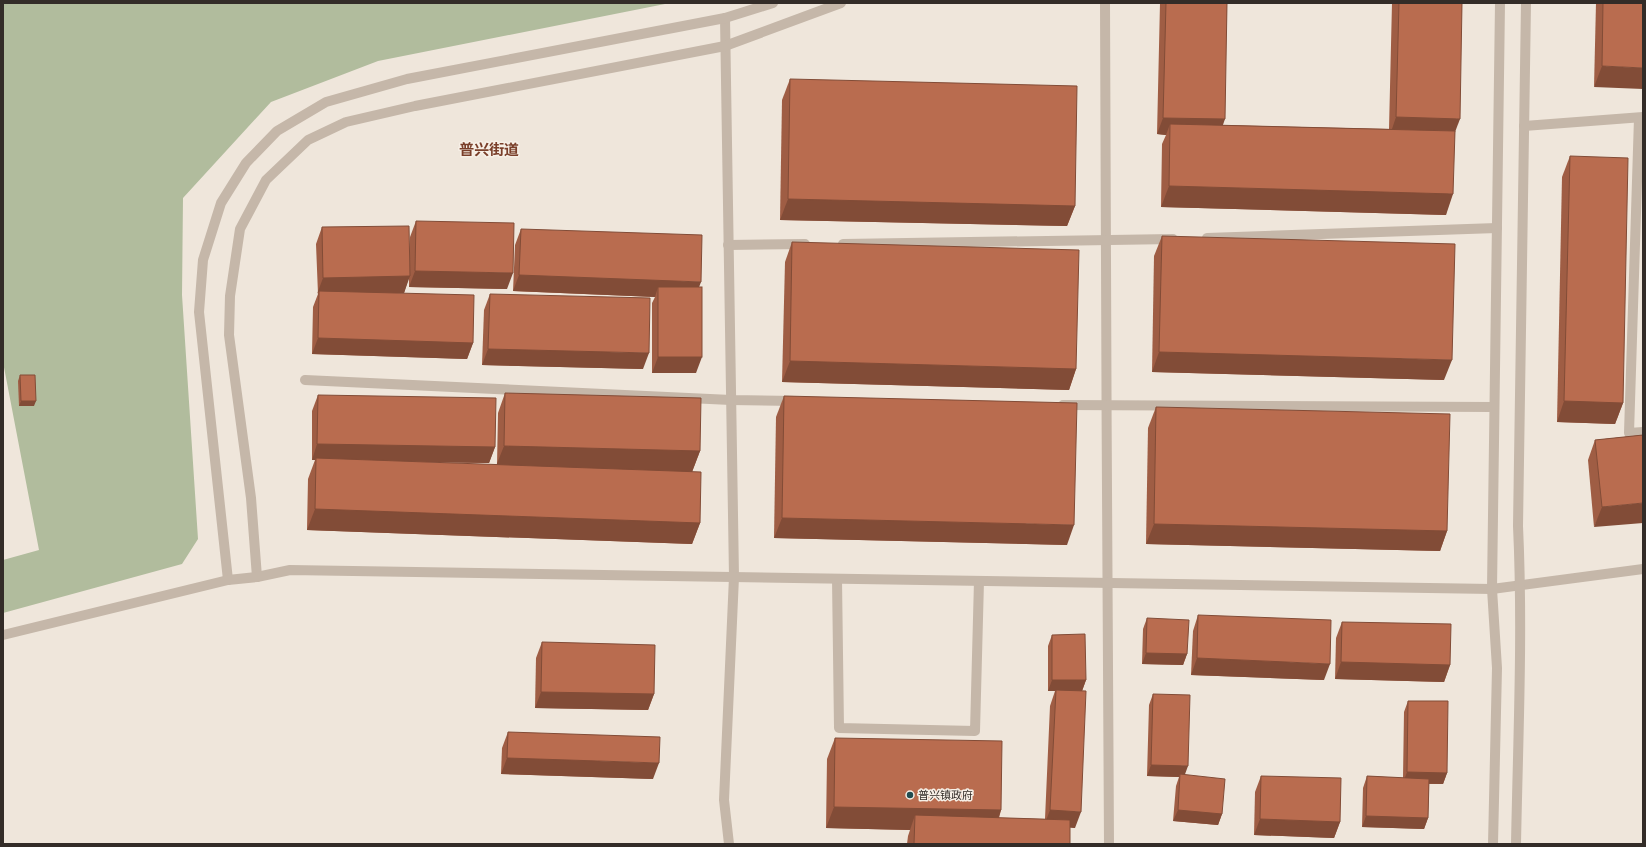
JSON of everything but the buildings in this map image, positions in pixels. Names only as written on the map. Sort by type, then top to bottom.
[{"type":"street","points":[[228,580],[199,312],[203,260],[221,202],[246,162],[277,131],[326,102],[406,79],[725,18],[773,3]]},
{"type":"street","points":[[256,577],[251,498],[229,335],[230,296],[240,229],[266,180],[308,140],[346,122],[415,106],[725,46],[841,3]]},
{"type":"street","points":[[1105,3],[1104,241],[1109,584],[1109,844]]},
{"type":"street","points":[[1493,844],[1497,668],[1492,589],[1493,406],[1500,3]]},
{"type":"street","points":[[1516,844],[1520,585],[1518,526],[1526,3]]},
{"type":"street","points":[[725,18],[734,577],[724,800],[729,844]]},
{"type":"street","points":[[1524,126],[1641,118],[1629,433],[1643,432]]},
{"type":"street","points":[[1199,238],[1497,228]]},
{"type":"street","points":[[830,244],[1104,241],[1183,238]]},
{"type":"street","points":[[728,245],[814,244]]},
{"type":"street","points":[[305,380],[731,400],[809,401]]},
{"type":"street","points":[[1052,405],[1493,406]]},
{"type":"street","points":[[3,636],[228,580],[256,577],[290,570],[1492,589],[1643,569]]},
{"type":"street","points":[[837,579],[840,728],[975,731],[979,581]]},
{"type":"green space","points":[[3,3],[670,3],[378,61],[271,102],[183,198],[182,295],[198,539],[182,564],[3,613],[3,560],[39,550],[3,362]]},
{"type":"place","name":"普兴镇政府","points":[[910,795]]},
{"type":"district","name":"普兴街道","points":[[489,150]]}]
